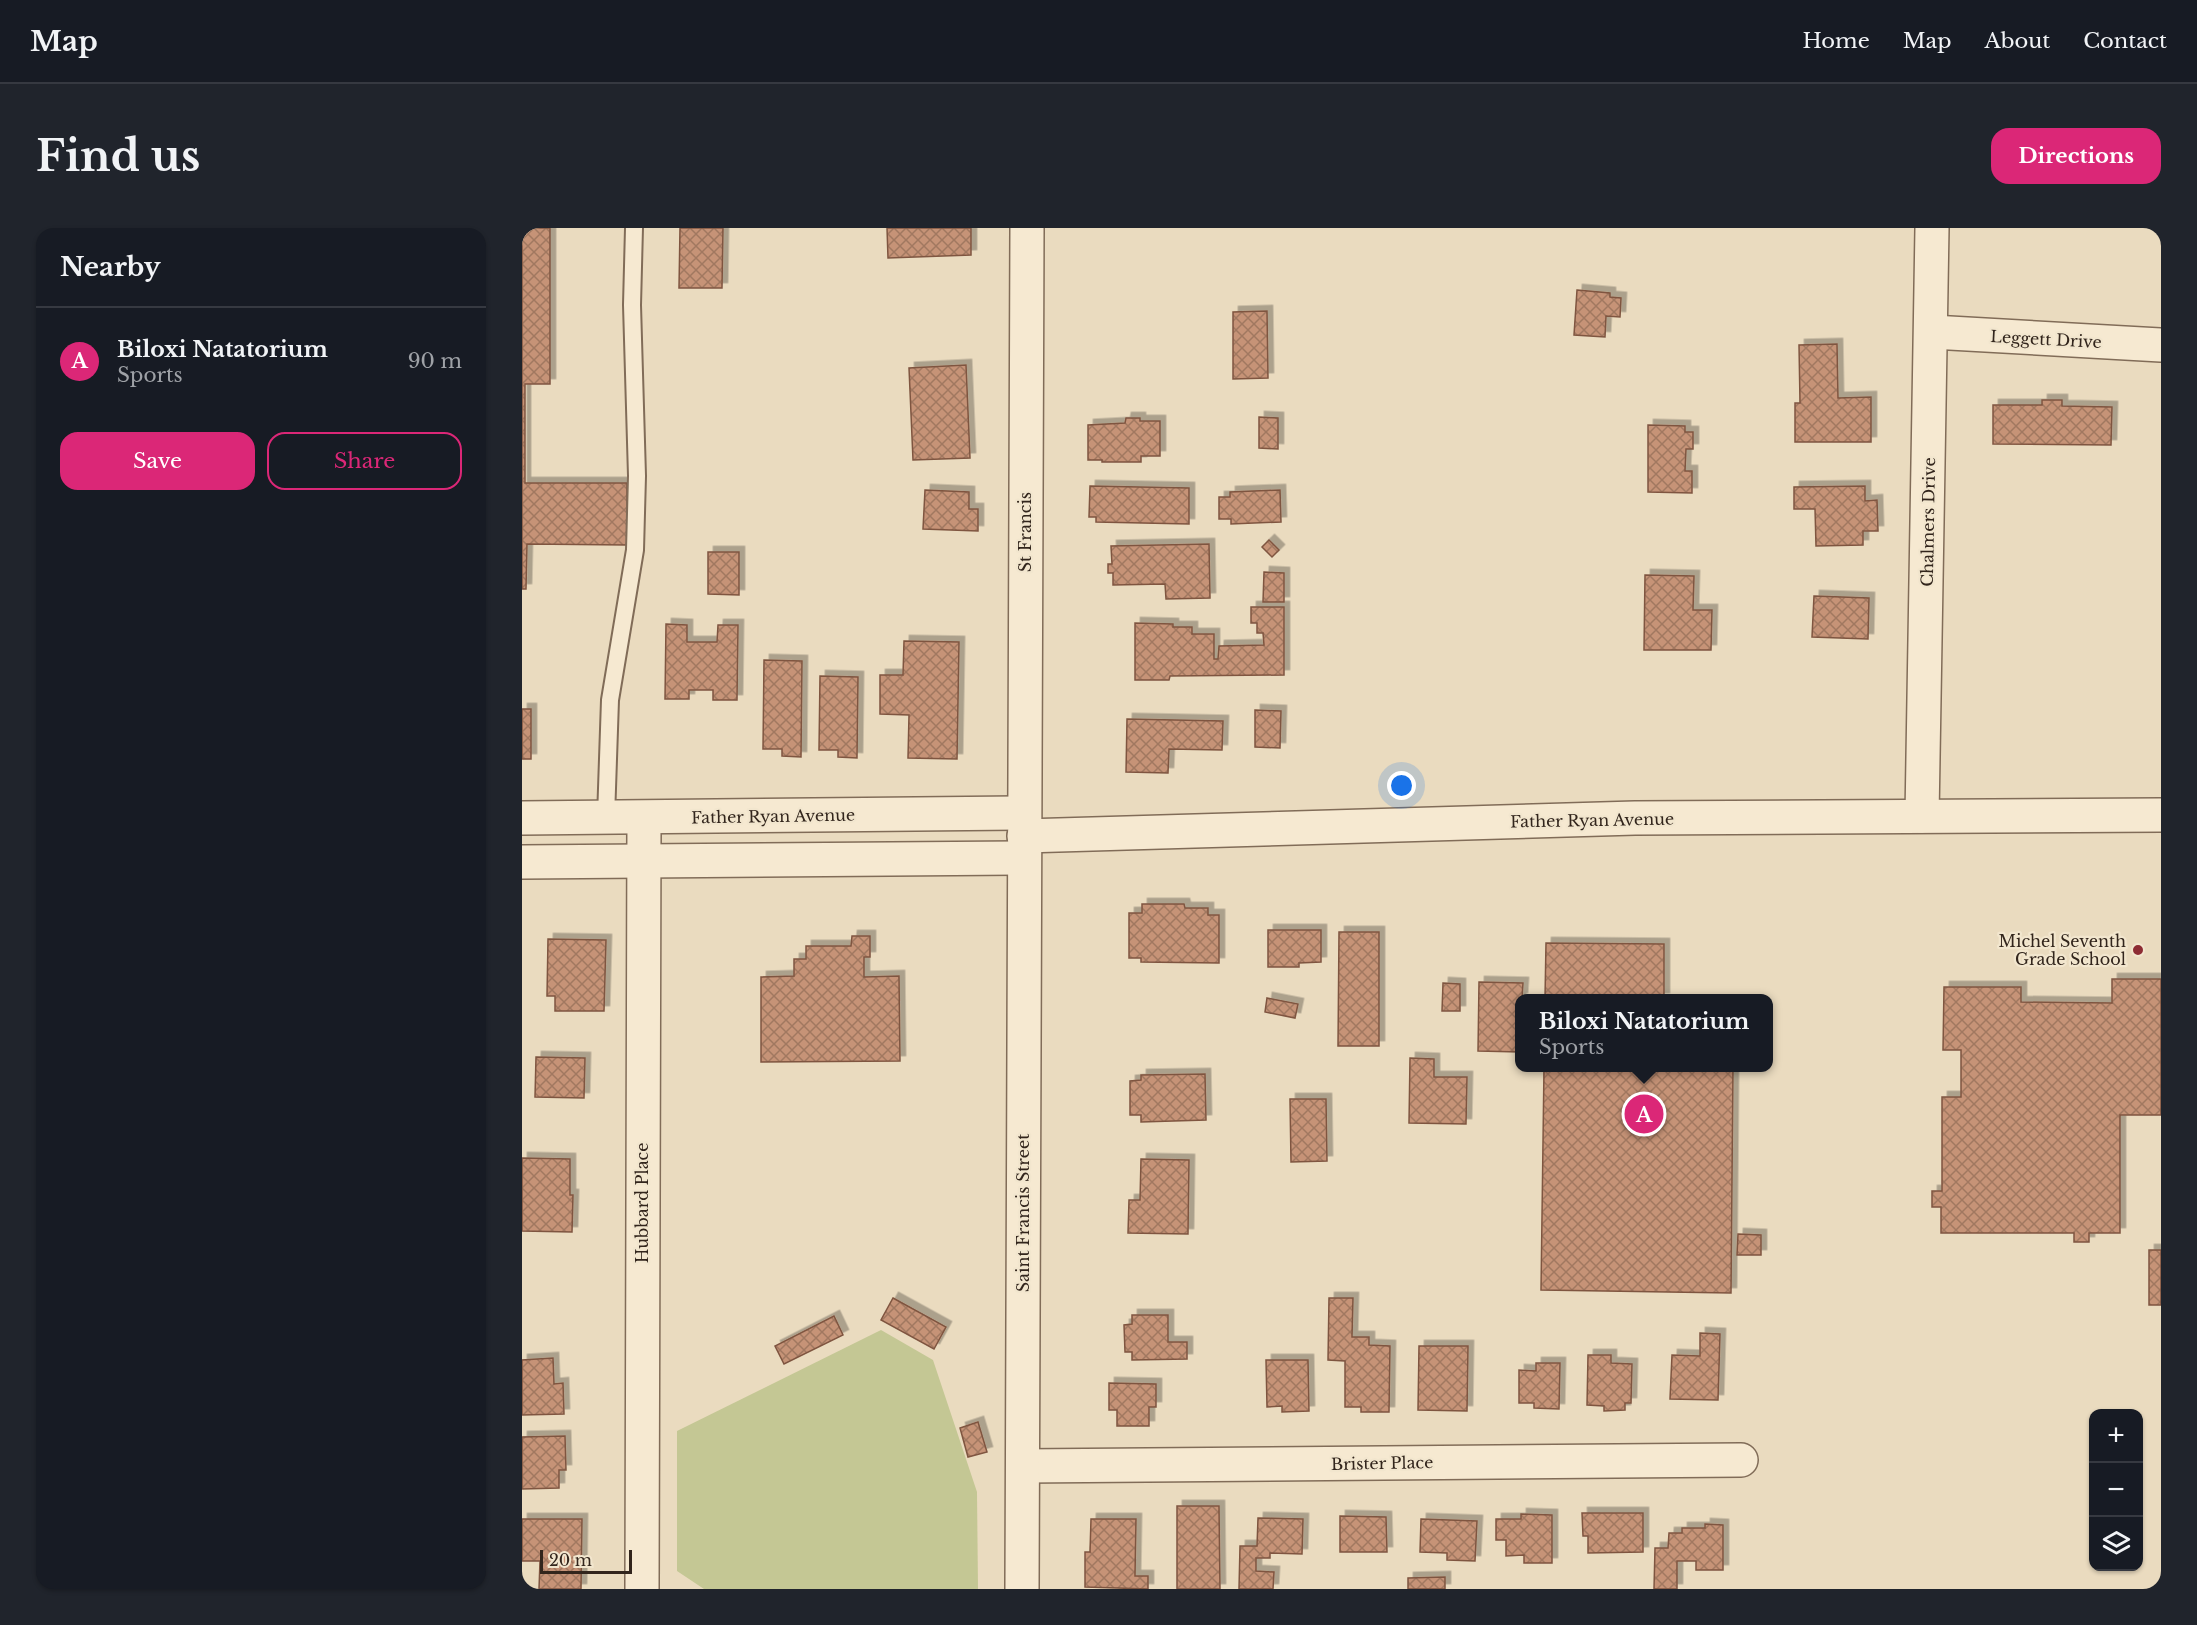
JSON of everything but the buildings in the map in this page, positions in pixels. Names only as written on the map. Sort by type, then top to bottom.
[{"type":"street","name":"St Francis","points":[[1024,836],[1027,228]]},
{"type":"street","name":"Chalmers Drive","points":[[1922,816],[1932,228]]},
{"type":"street","name":"Leggett Drive","points":[[1932,332],[2161,345]]},
{"type":"street","name":"Father Ryan Avenue","points":[[522,862],[643,860],[1024,836],[1635,818],[2161,815]]},
{"type":"street","name":"Father Ryan Avenue","points":[[522,818],[644,818],[1024,836]]},
{"type":"street","name":"Hubbard Place","points":[[642,1589],[644,818]]},
{"type":"street","name":"Saint Francis Street","points":[[1022,1589],[1024,836]]},
{"type":"street","name":"Brister Place","points":[[1023,1466],[1741,1460]]},
{"type":"lane","points":[[606,818],[610,699],[636,550],[637,476],[632,305],[634,228]]},
{"type":"green space","points":[[881,1330],[933,1360],[977,1492],[978,1589],[704,1589],[677,1571],[677,1431]]},
{"type":"place","name":"Michel Seventh Grade School","points":[[2138,950]]},
{"type":"place","name":"Biloxi Natatorium","points":[[1644,1114]]}]
